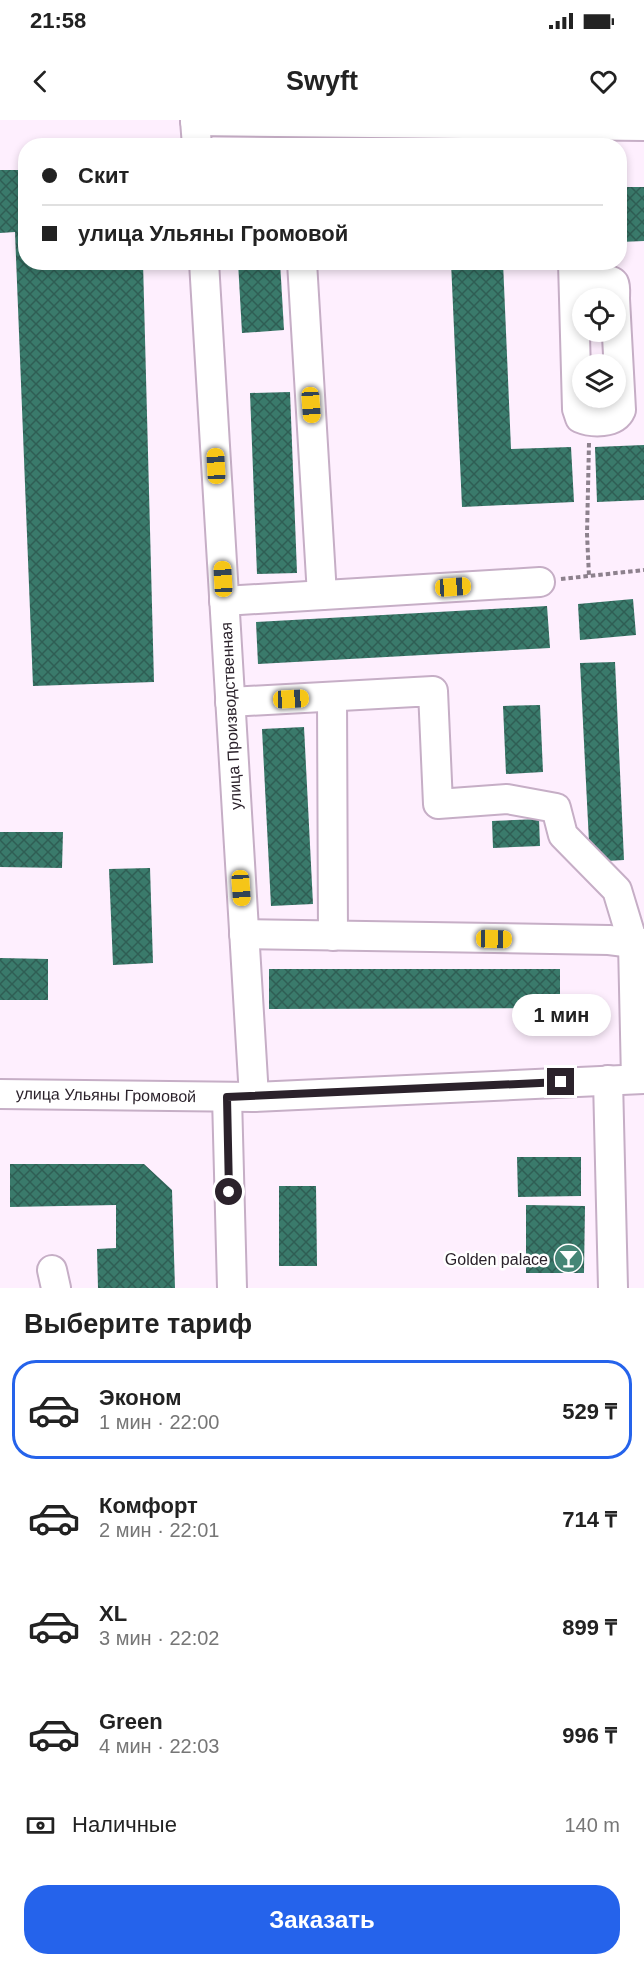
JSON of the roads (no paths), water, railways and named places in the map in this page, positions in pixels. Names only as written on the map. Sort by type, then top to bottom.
[{"type":"street","points":[[196,138],[195,120],[296,134],[567,135],[644,126]]},
{"type":"street","name":"улица Производственная","points":[[204,270],[244,934],[241,1097],[232,1288]]},
{"type":"street","points":[[302,270],[322,595]]},
{"type":"street","points":[[574,288],[574,272],[611,281],[614,288]]},
{"type":"street","points":[[576,342],[577,409],[580,418],[590,422],[614,419],[621,410],[617,342]]},
{"type":"street","points":[[224,601],[540,582]]},
{"type":"street","points":[[230,702],[433,691],[438,804],[507,799],[556,808],[563,835],[617,890],[640,937],[640,1079]]},
{"type":"street","points":[[332,696],[333,936]]},
{"type":"street","points":[[244,934],[609,940],[640,937]]},
{"type":"street","name":"улица Ульяны Громовой","points":[[0,1094],[241,1097],[640,1079]]},
{"type":"street","points":[[608,1080],[613,1288]]},
{"type":"place","name":"Golden palace","points":[[569,1259]]}]
